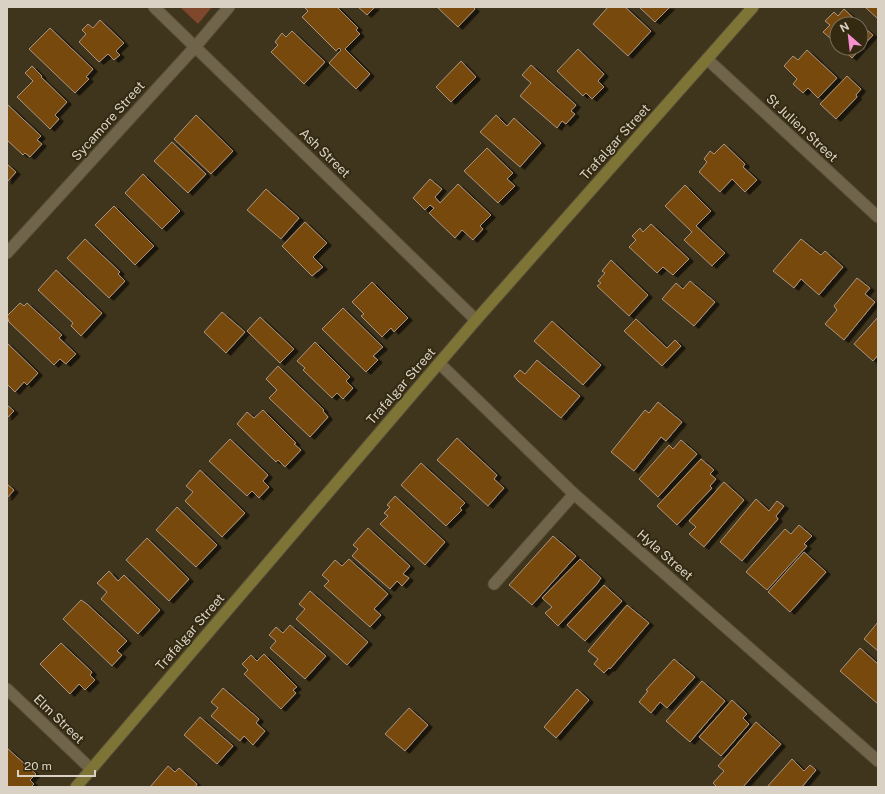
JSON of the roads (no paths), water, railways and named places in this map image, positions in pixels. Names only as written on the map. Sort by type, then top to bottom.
[{"type":"main road","name":"Trafalgar Street","points":[[81,785],[91,769],[476,320],[753,7]]},
{"type":"street","name":"Ash Street","points":[[154,7],[476,320]]},
{"type":"street","name":"Sycamore Street","points":[[7,253],[195,47],[229,7]]},
{"type":"street","name":"St Julien Street","points":[[707,59],[878,217]]},
{"type":"street","name":"Hyla Street","points":[[439,363],[574,494],[878,761]]},
{"type":"street","points":[[494,584],[574,494]]},
{"type":"street","name":"Elm Street","points":[[7,688],[91,769]]}]
